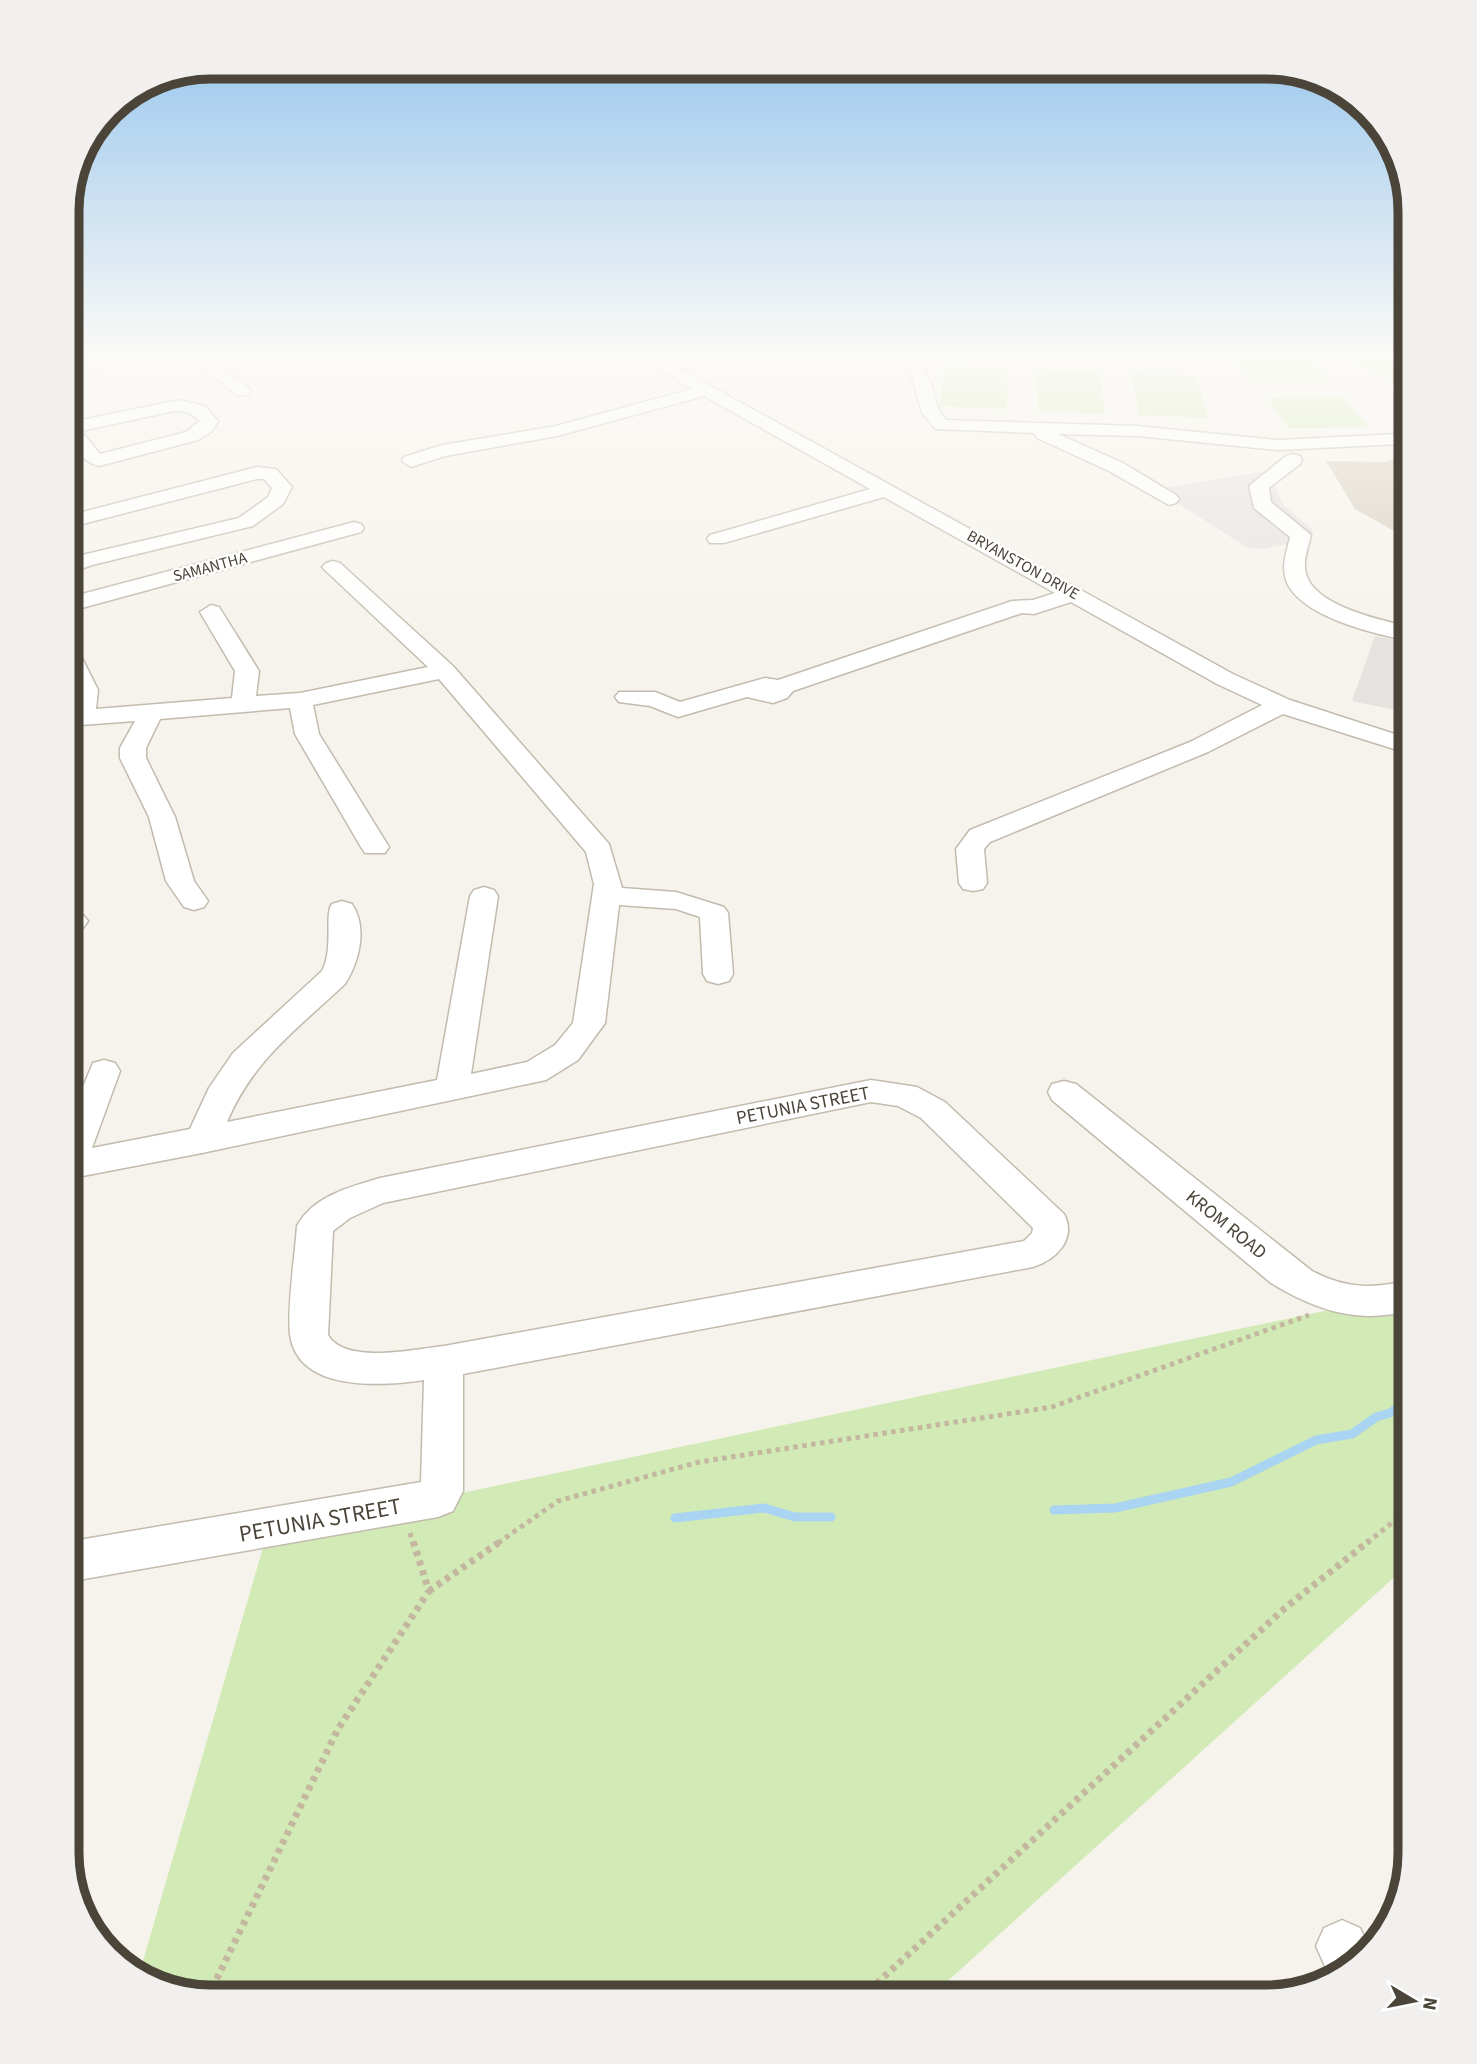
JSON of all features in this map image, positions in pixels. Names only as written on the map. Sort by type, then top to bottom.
[{"type":"street","points":[[89,453],[93,458],[103,460],[128,453]]},
{"type":"street","points":[[411,461],[435,453]]},
{"type":"street","name":"BRYANSTON DRIVE","points":[[822,453],[1225,679],[1291,709],[1398,742]]},
{"type":"street","points":[[1087,453],[1116,467],[1169,499]]},
{"type":"street","points":[[1271,453],[1293,458],[1319,453]]},
{"type":"street","points":[[1293,458],[1259,485],[1258,491],[1261,504],[1301,536],[1294,567],[1298,583],[1304,592],[1326,607],[1394,637]]},
{"type":"street","points":[[79,519],[261,472],[271,474],[282,487],[275,500],[247,522],[79,563]]},
{"type":"street","points":[[717,539],[887,489]]},
{"type":"street","name":"SAMANTHA","points":[[79,602],[354,528]]},
{"type":"street","points":[[79,1164],[535,1072],[559,1060],[579,1043],[589,1023],[608,884],[599,850],[445,671],[333,567]]},
{"type":"street","points":[[706,719],[768,690],[1020,606],[1034,607],[1068,590]]},
{"type":"street","points":[[211,612],[247,671],[248,683],[242,705]]},
{"type":"street","points":[[79,718],[300,700],[445,671]]},
{"type":"street","points":[[79,675],[86,690],[79,708]]},
{"type":"street","points":[[626,697],[655,699],[678,710],[744,690],[768,690]]},
{"type":"street","points":[[300,700],[307,734],[375,847]]},
{"type":"street","points":[[971,871],[1023,838],[1291,709]]},
{"type":"street","points":[[151,713],[133,748],[133,758],[163,817],[180,881],[194,901]]},
{"type":"street","points":[[607,896],[688,903],[714,913],[718,974]]},
{"type":"street","points":[[452,1088],[484,897]]},
{"type":"street","points":[[202,1141],[225,1088],[244,1060],[334,977],[341,966],[347,944],[342,909]]},
{"type":"street","points":[[79,1135],[104,1071]]},
{"type":"street","name":"PETUNIA STREET","points":[[871,1091],[905,1095],[933,1110],[1051,1224],[1048,1243],[1033,1252],[444,1362],[352,1370],[337,1365],[313,1349],[309,1336],[315,1226],[327,1213],[380,1191],[871,1091]]},
{"type":"street","name":"KROM ROAD","points":[[1064,1092],[1284,1273],[1307,1288],[1346,1302],[1380,1302],[1398,1298]]},
{"type":"street","name":"PETUNIA STREET","points":[[79,1560],[435,1500],[441,1495],[444,1362]]},
{"type":"path","points":[[214,1985],[338,1729],[429,1591],[558,1501],[699,1462],[1052,1407],[1346,1302]]},
{"type":"path","points":[[401,1505],[429,1591]]},
{"type":"path","points":[[875,1985],[1285,1608],[1398,1518]]},
{"type":"green space","points":[[1398,1286],[1398,1574],[943,1985],[202,1985],[168,1978],[142,1966],[267,1534],[1362,1303]]},
{"type":"shaded area","points":[[1260,472],[1273,483],[1284,506],[1312,529],[1311,540],[1260,549],[1246,547],[1156,489]]},
{"type":"shaded area","points":[[1375,636],[1398,641],[1398,711],[1352,701]]},
{"type":"building","points":[[1393,458],[1398,466],[1398,533],[1355,509],[1326,461],[1387,462]]},
{"type":"waterway","points":[[1054,1510],[1115,1508],[1231,1482],[1316,1440],[1352,1434],[1376,1417],[1398,1408]]},
{"type":"waterway","points":[[675,1518],[764,1508],[795,1517],[831,1517]]}]
